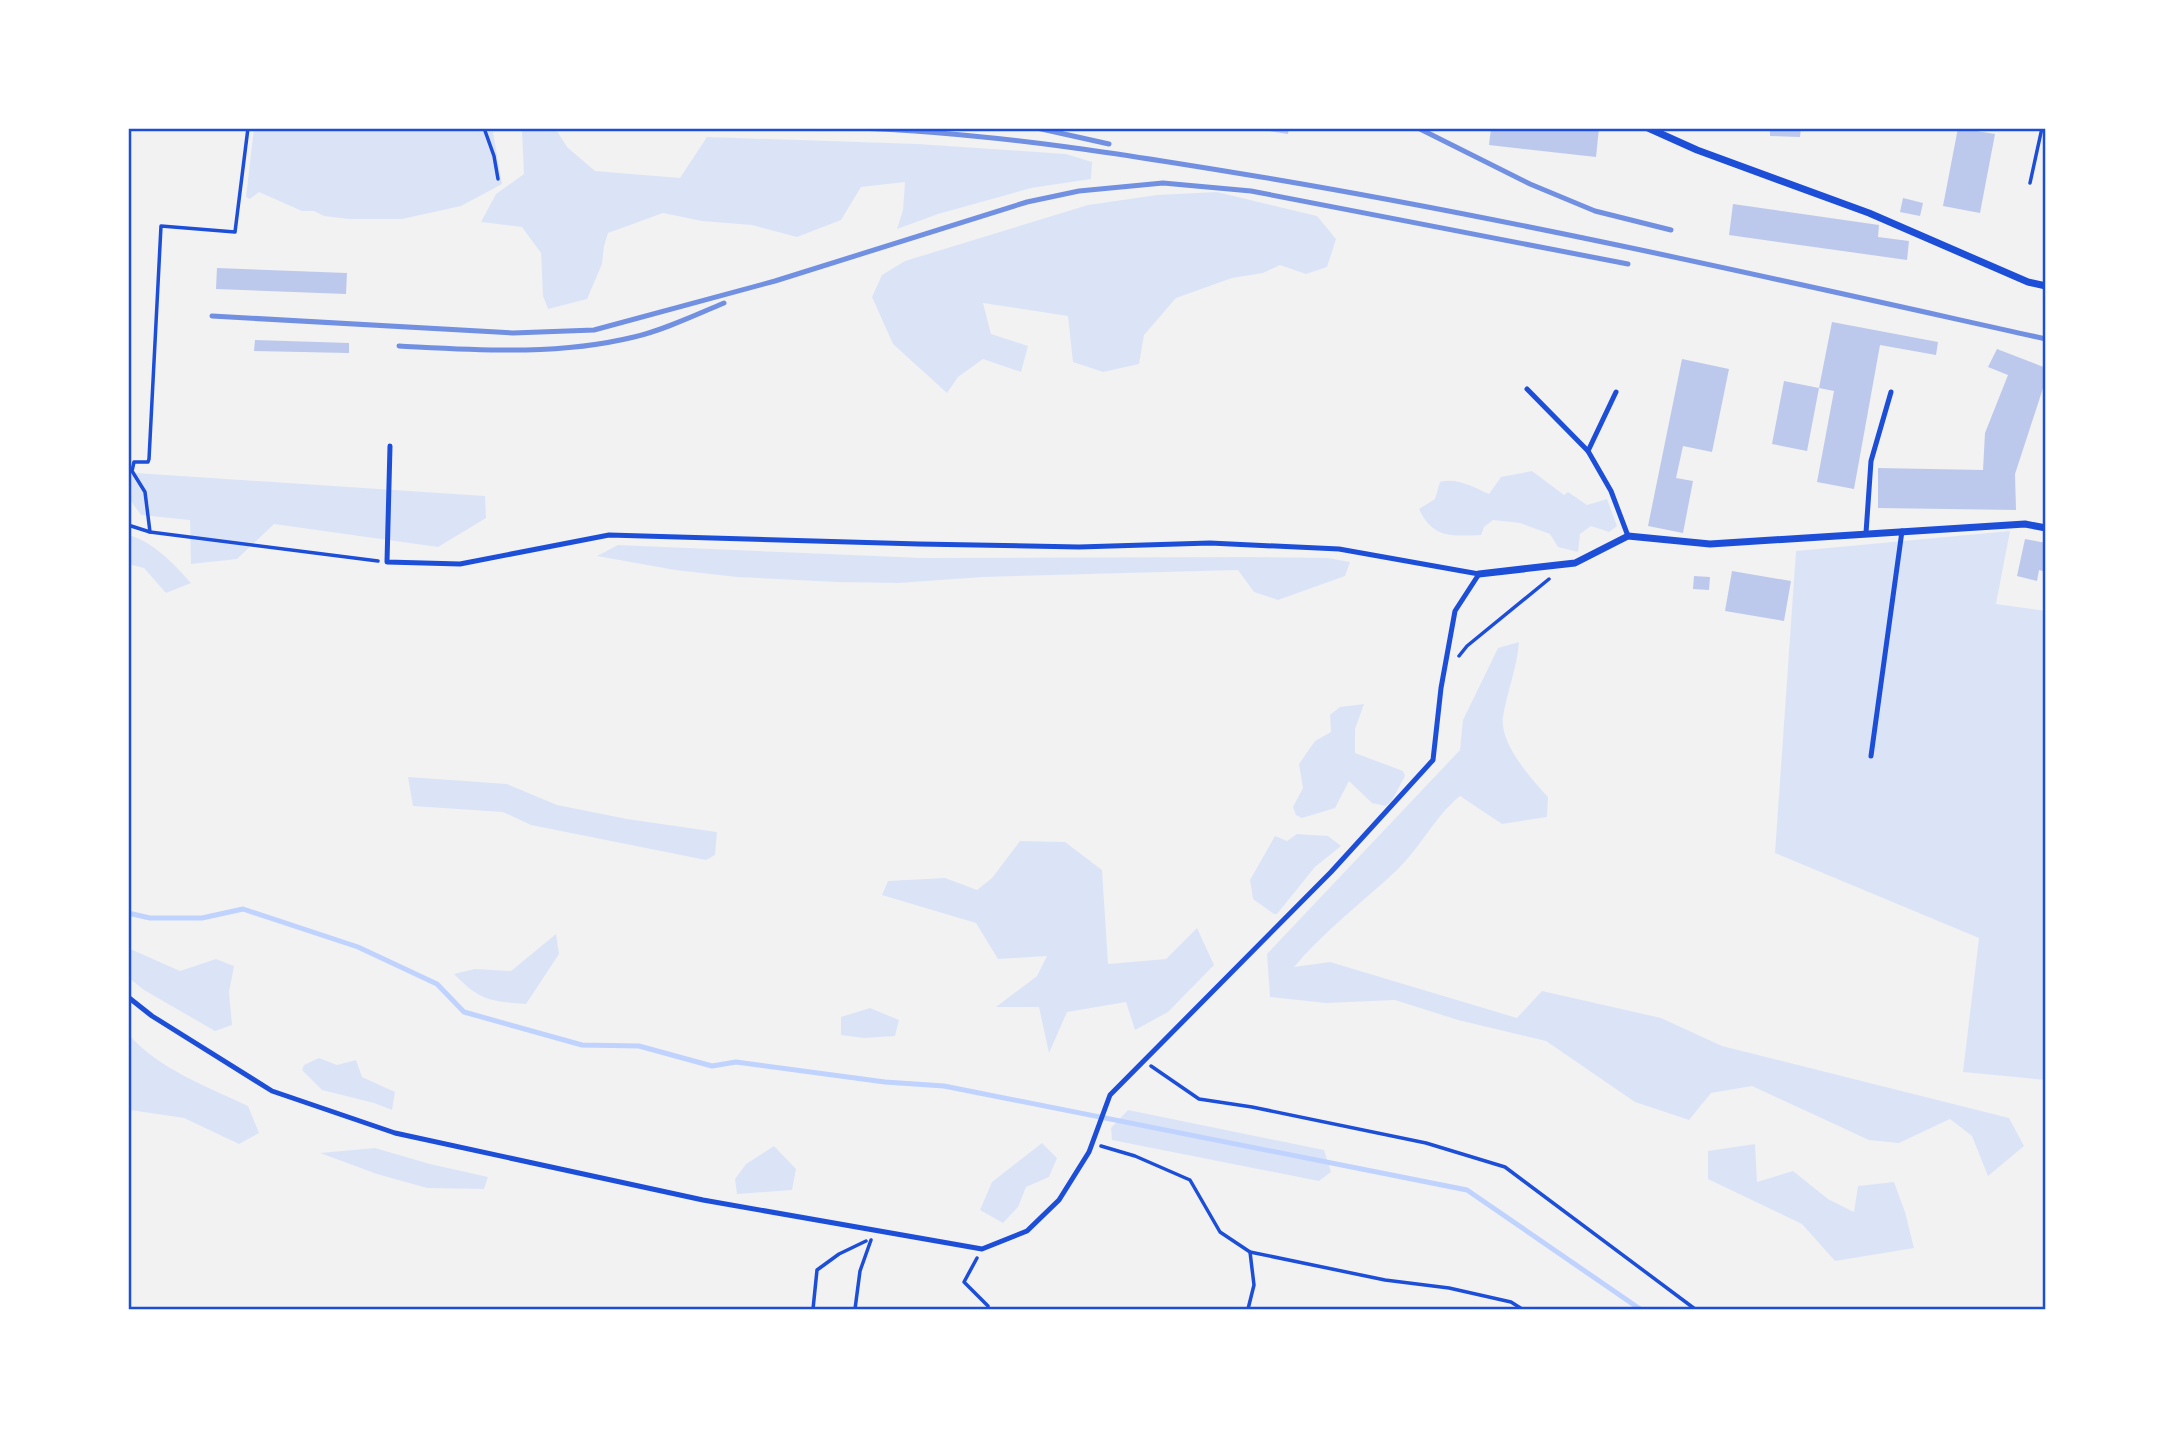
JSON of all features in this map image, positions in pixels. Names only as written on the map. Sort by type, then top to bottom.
[{"type":"street","points":[[1648,128],[1697,150],[1869,214],[2028,282],[2046,286]]},
{"type":"street","points":[[1479,575],[1576,563],[1628,536],[1710,544],[2025,524],[2046,528]]},
{"type":"lane","points":[[1527,389],[1588,451],[1611,491],[1628,536]]},
{"type":"lane","points":[[1588,451],[1616,392]]},
{"type":"lane","points":[[1866,533],[1871,461],[1891,392]]},
{"type":"lane","points":[[128,997],[152,1016],[272,1091],[395,1133],[704,1200],[982,1249],[1027,1231],[1059,1200],[1092,1143],[1110,1095],[1331,872],[1433,760],[1441,688],[1455,611],[1479,575],[1339,548],[1210,543],[1079,547],[945,545],[609,535],[460,564],[387,562],[390,446]]},
{"type":"lane","points":[[1871,756],[1902,531]]},
{"type":"path","points":[[150,532],[145,492],[132,471],[134,462],[148,462],[149,459],[161,226],[235,232],[248,128]]},
{"type":"path","points":[[484,128],[494,156],[498,179]]},
{"type":"path","points":[[2030,183],[2042,128]]},
{"type":"path","points":[[128,525],[150,532],[307,554],[387,562]]},
{"type":"path","points":[[1459,657],[1467,646],[1567,564]]},
{"type":"path","points":[[1143,1061],[1199,1100],[1252,1107],[1426,1143],[1505,1167],[1695,1309]]},
{"type":"path","points":[[1092,1143],[1135,1156],[1190,1180],[1220,1232],[1250,1252],[1385,1280],[1450,1288],[1511,1302],[1522,1309]]},
{"type":"path","points":[[813,1309],[817,1270],[839,1254],[884,1232]]},
{"type":"path","points":[[855,1309],[860,1270],[872,1238]]},
{"type":"path","points":[[982,1249],[964,1282],[988,1309]]},
{"type":"path","points":[[1248,1309],[1254,1285],[1250,1252]]},
{"type":"shaded area","points":[[254,128],[423,128],[493,132],[502,184],[461,206],[402,219],[324,216],[314,211],[302,211],[259,192],[250,199],[246,197]]},
{"type":"shaded area","points":[[555,128],[567,147],[595,171],[680,178],[707,137],[918,144],[1066,154],[1092,162],[1091,179],[1031,188],[938,214],[897,229],[903,210],[905,182],[861,187],[841,220],[797,237],[752,225],[702,221],[663,213],[608,233],[602,264],[587,299],[548,309],[543,296],[541,253],[522,227],[481,222],[496,194],[524,174],[522,131]]},
{"type":"shaded area","points":[[1217,192],[1317,216],[1336,239],[1327,267],[1306,274],[1280,265],[1263,273],[1232,278],[1176,298],[1144,335],[1139,364],[1103,372],[1073,362],[1068,316],[983,303],[991,334],[1028,346],[1021,372],[983,359],[958,377],[947,393],[893,344],[872,297],[882,275],[905,261],[1088,205],[1157,195]]},
{"type":"shaded area","points":[[1532,471],[1564,495],[1568,492],[1587,505],[1607,499],[1617,526],[1609,532],[1591,526],[1580,534],[1578,552],[1558,547],[1550,534],[1520,523],[1493,520],[1484,527],[1481,535],[1444,534],[1424,519],[1419,509],[1435,499],[1440,482],[1459,482],[1489,494],[1501,477]]},
{"type":"shaded area","points":[[136,473],[485,496],[486,518],[438,547],[274,524],[237,559],[191,564],[190,520],[141,515],[128,497],[128,478]]},
{"type":"shaded area","points":[[2010,531],[1996,604],[2046,611],[2046,1080],[1963,1072],[1979,938],[1775,853],[1796,551]]},
{"type":"shaded area","points":[[128,535],[155,548],[191,583],[166,593],[144,568],[128,564]]},
{"type":"shaded area","points":[[618,545],[923,558],[1247,557],[1328,558],[1350,562],[1345,576],[1278,600],[1254,592],[1238,570],[983,577],[898,583],[837,582],[737,577],[675,570],[597,556]]},
{"type":"shaded area","points":[[1519,642],[1503,727],[1518,760],[1548,797],[1547,817],[1502,824],[1460,796],[1397,870],[1331,929],[1294,967],[1330,962],[1517,1018],[1542,991],[1661,1018],[1722,1046],[2009,1118],[2024,1146],[1988,1176],[1972,1136],[1950,1119],[1899,1143],[1869,1140],[1752,1086],[1711,1093],[1689,1120],[1635,1102],[1546,1041],[1458,1020],[1395,1000],[1326,1003],[1270,997],[1267,954],[1460,750],[1463,720],[1498,648]]},
{"type":"shaded area","points":[[1364,704],[1355,729],[1355,753],[1403,771],[1405,776],[1392,800],[1386,806],[1372,803],[1349,781],[1335,808],[1302,818],[1296,815],[1293,807],[1303,788],[1299,764],[1315,741],[1331,732],[1330,715],[1340,707]]},
{"type":"shaded area","points":[[408,777],[507,784],[557,805],[627,819],[717,832],[715,855],[706,860],[531,825],[503,812],[413,806]]},
{"type":"shaded area","points":[[1297,834],[1328,836],[1341,846],[1315,867],[1277,914],[1274,914],[1253,899],[1250,880],[1275,836],[1287,841]]},
{"type":"shaded area","points":[[1020,841],[1065,842],[1102,870],[1108,964],[1166,959],[1197,928],[1214,965],[1168,1012],[1135,1030],[1126,1002],[1067,1012],[1049,1053],[1039,1007],[996,1007],[1037,976],[1047,956],[998,959],[976,923],[882,895],[888,881],[945,878],[977,890],[992,878]]},
{"type":"shaded area","points":[[556,934],[559,954],[526,1004],[486,998],[471,990],[454,974],[475,969],[511,971]]},
{"type":"shaded area","points":[[128,948],[180,971],[216,959],[234,966],[229,992],[232,1025],[215,1031],[144,990],[128,977]]},
{"type":"shaded area","points":[[870,1008],[899,1020],[895,1036],[864,1038],[841,1035],[841,1017]]},
{"type":"shaded area","points":[[128,1034],[169,1067],[248,1106],[259,1133],[239,1144],[184,1118],[128,1109]]},
{"type":"shaded area","points":[[319,1058],[337,1065],[356,1060],[362,1077],[395,1092],[392,1110],[322,1090],[302,1070],[304,1065]]},
{"type":"shaded area","points":[[1128,1110],[1324,1150],[1331,1172],[1319,1181],[1112,1140],[1111,1128]]},
{"type":"shaded area","points":[[1042,1143],[1057,1158],[1049,1177],[1026,1187],[1018,1207],[1003,1223],[980,1210],[992,1182]]},
{"type":"shaded area","points":[[1755,1144],[1757,1182],[1793,1171],[1828,1199],[1854,1212],[1858,1186],[1894,1182],[1914,1248],[1835,1261],[1802,1224],[1708,1179],[1708,1151]]},
{"type":"shaded area","points":[[774,1146],[796,1169],[792,1190],[737,1194],[735,1179],[746,1164]]},
{"type":"shaded area","points":[[375,1148],[488,1177],[484,1189],[427,1188],[377,1174],[320,1153]]},
{"type":"building","points":[[1270,128],[1289,128],[1288,134],[1269,131]]},
{"type":"building","points":[[1491,128],[1599,128],[1596,157],[1489,145]]},
{"type":"building","points":[[1770,128],[1801,128],[1800,137],[1770,136]]},
{"type":"building","points":[[1958,128],[1995,134],[1980,213],[1943,206]]},
{"type":"building","points":[[1903,198],[1923,203],[1920,216],[1900,212]]},
{"type":"building","points":[[1733,204],[1879,225],[1878,237],[1909,241],[1907,260],[1729,235]]},
{"type":"building","points":[[217,268],[347,273],[346,294],[216,289]]},
{"type":"building","points":[[1832,322],[1938,342],[1936,355],[1880,345],[1854,489],[1817,482],[1834,391],[1819,388]]},
{"type":"building","points":[[255,340],[349,343],[349,353],[254,351]]},
{"type":"building","points":[[1997,349],[2046,368],[2046,379],[2015,474],[2016,510],[1878,508],[1878,468],[1983,470],[1985,433],[2008,375],[1988,367]]},
{"type":"building","points":[[1682,359],[1729,369],[1712,452],[1683,446],[1676,478],[1693,481],[1683,533],[1648,526]]},
{"type":"building","points":[[1784,381],[1819,388],[1807,451],[1772,444]]},
{"type":"building","points":[[2025,539],[2046,543],[2046,572],[2039,570],[2037,581],[2017,576]]},
{"type":"building","points":[[1732,571],[1791,581],[1784,621],[1725,611]]},
{"type":"building","points":[[1694,576],[1710,577],[1709,590],[1693,589]]},
{"type":"waterway","points":[[128,913],[150,918],[202,918],[243,909],[358,947],[437,984],[464,1012],[582,1045],[639,1046],[712,1066],[736,1062],[885,1082],[944,1086],[1467,1190],[1640,1309]]},
{"type":"railway","points":[[857,128],[1014,140],[1221,170],[1370,196],[1660,254],[2046,339]]},
{"type":"railway","points":[[1037,128],[1109,144]]},
{"type":"railway","points":[[1418,128],[1530,184],[1595,211],[1671,230]]},
{"type":"railway","points":[[212,316],[513,333],[594,330],[775,281],[1027,202],[1079,191],[1163,183],[1251,191],[1628,264]]},
{"type":"railway","points":[[399,346],[517,350],[575,347],[645,334],[724,303]]}]
